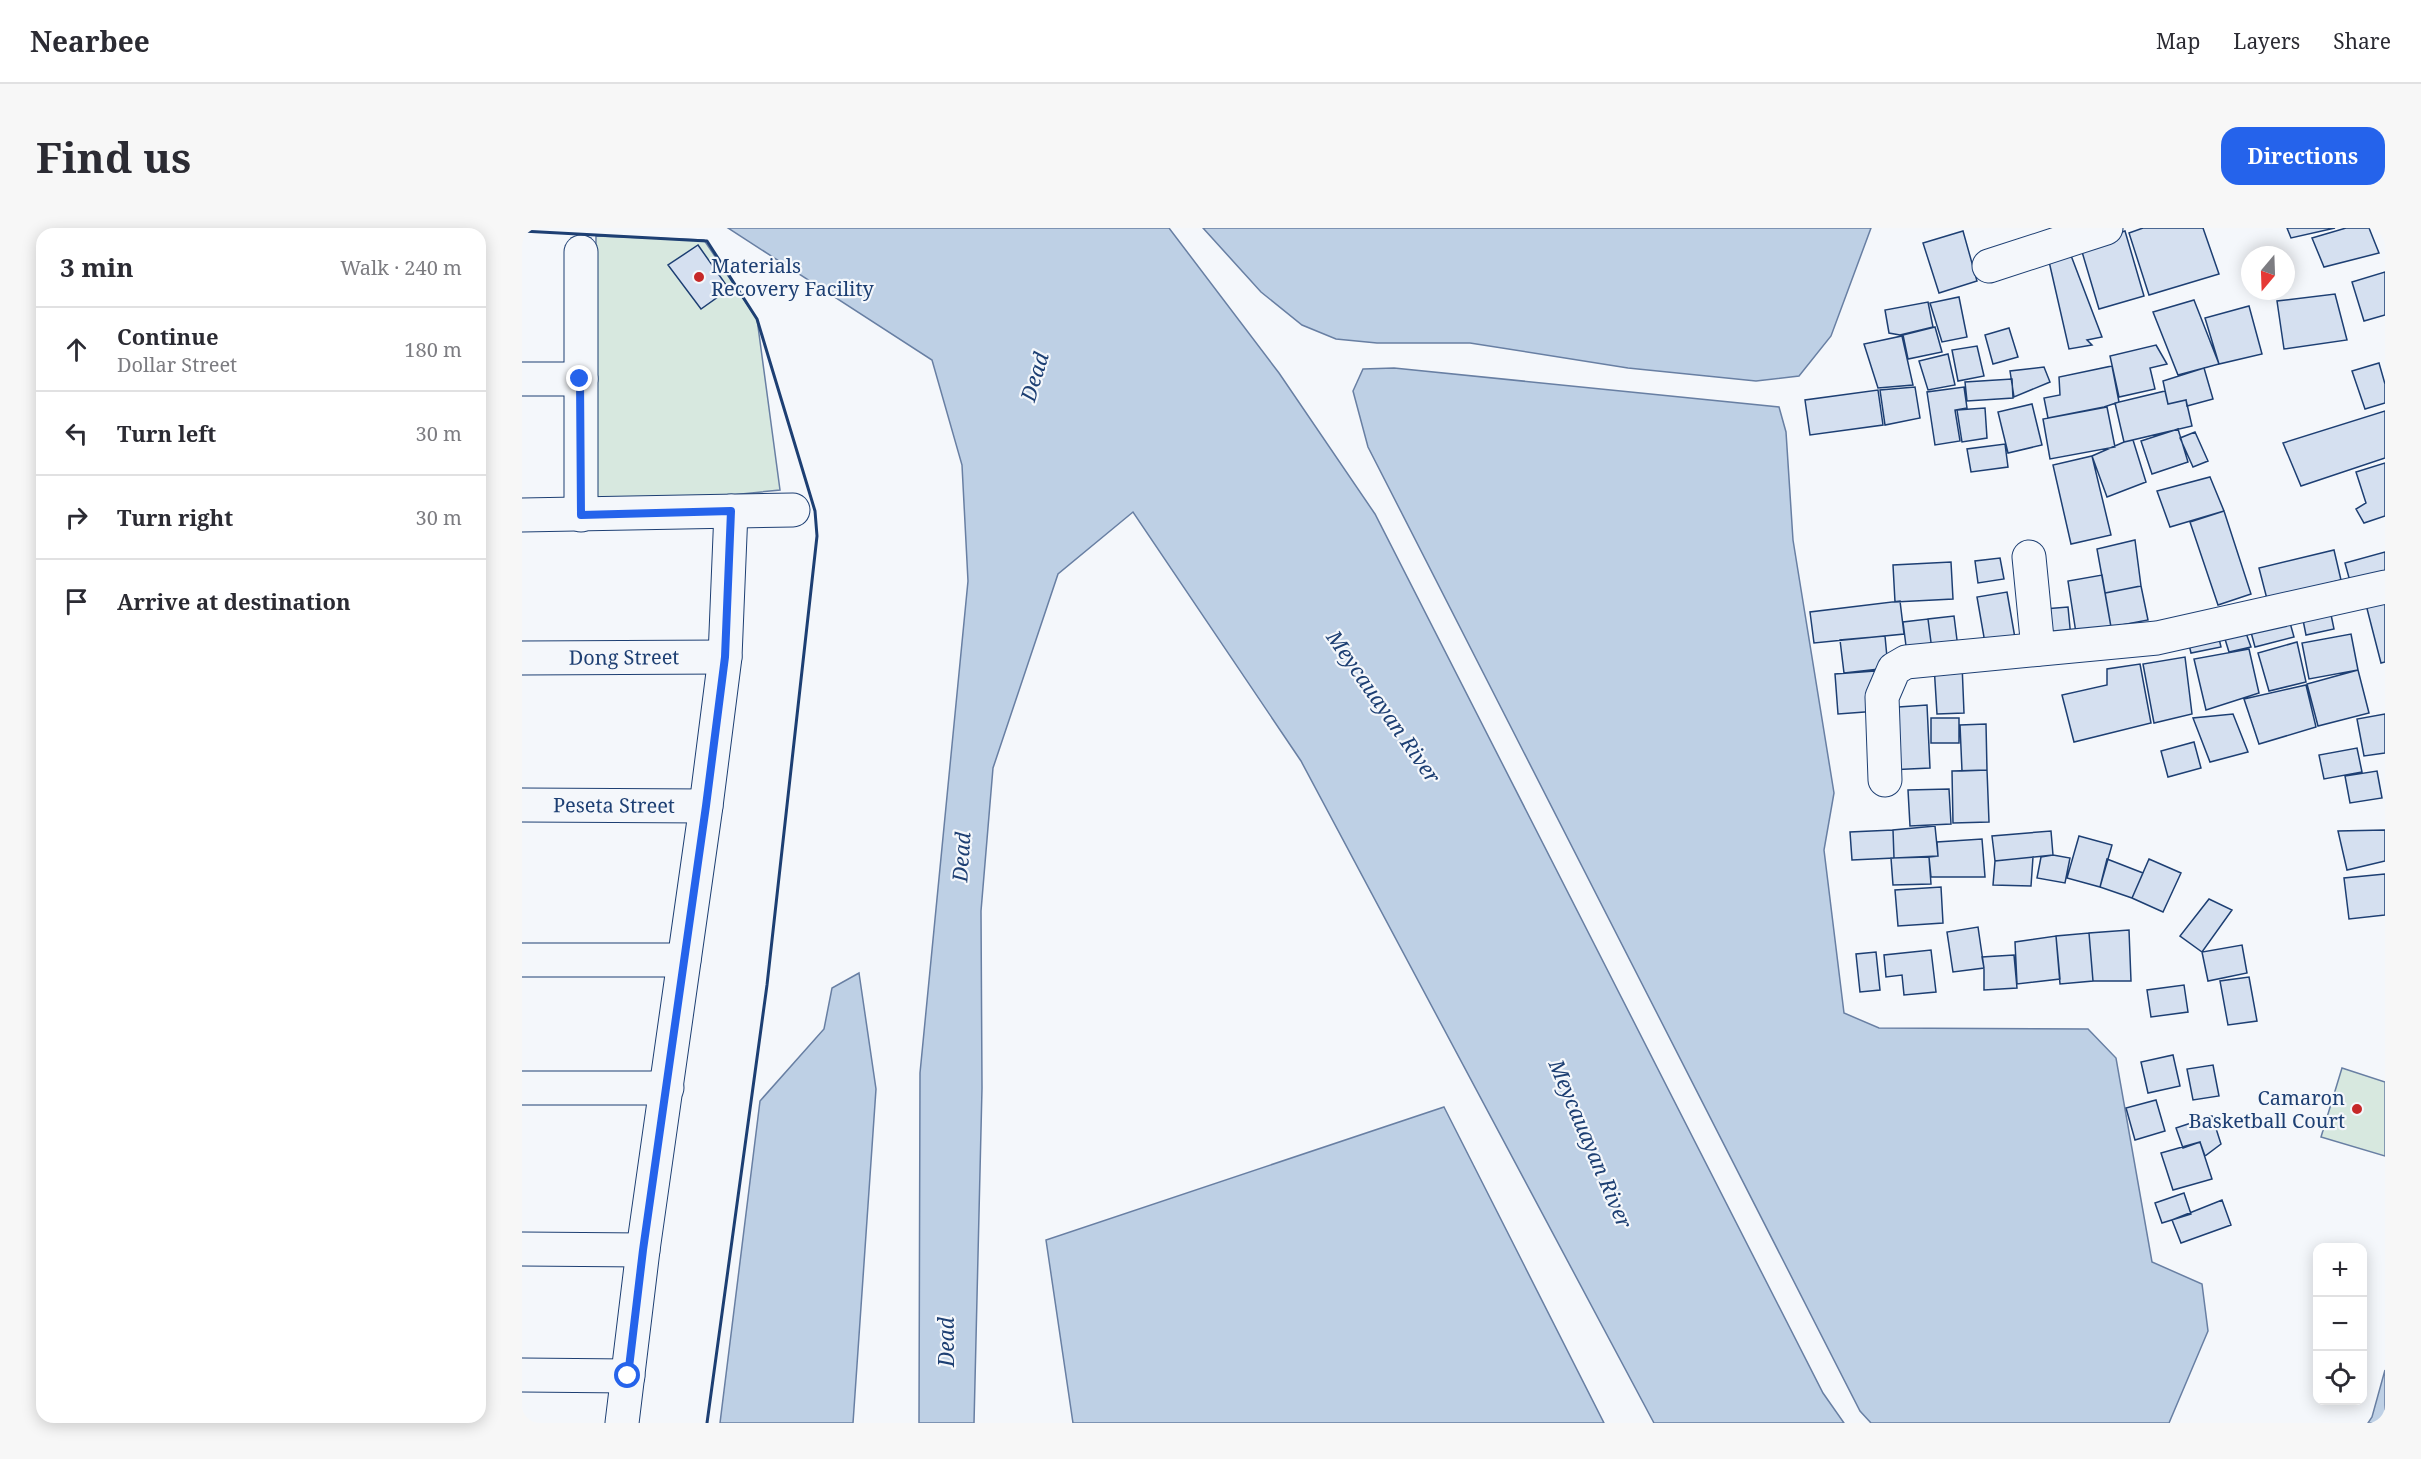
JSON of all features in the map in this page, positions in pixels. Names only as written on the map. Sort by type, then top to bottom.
[{"type":"street","points":[[1989,266],[2106,228]]},
{"type":"street","points":[[581,252],[581,515]]},
{"type":"street","points":[[522,379],[580,379]]},
{"type":"street","points":[[522,515],[793,510]]},
{"type":"street","points":[[622,1423],[643,1250],[725,657],[731,511]]},
{"type":"street","points":[[2029,557],[2038,649]]},
{"type":"street","points":[[1885,780],[1882,697],[1894,669],[1906,662],[2157,638],[2385,587]]},
{"type":"street","name":"Dong Street","points":[[522,658],[725,657]]},
{"type":"street","name":"Peseta Street","points":[[522,805],[706,806]]},
{"type":"street","points":[[522,960],[684,960]]},
{"type":"street","points":[[522,1088],[667,1088]]},
{"type":"street","points":[[522,1249],[643,1250]]},
{"type":"street","points":[[522,1375],[628,1376]]},
{"type":"shaded area","points":[[596,236],[704,240],[757,319],[780,490],[731,495],[594,500]]},
{"type":"shaded area","name":"Camaron Basketball Court","points":[[2342,1068],[2385,1082],[2385,1156],[2321,1137]]},
{"type":"water","points":[[728,228],[1169,228],[1279,373],[1375,514],[1823,1393],[1844,1423],[1654,1423],[1301,761],[1133,512],[1058,574],[993,768],[981,911],[982,1088],[974,1423],[919,1423],[920,1073],[968,581],[962,465],[932,360]]},
{"type":"water","points":[[1203,228],[1871,228],[1831,336],[1799,376],[1756,381],[1628,368],[1470,343],[1377,343],[1336,339],[1302,325],[1261,292]]},
{"type":"water","points":[[1394,368],[1779,407],[1786,432],[1793,540],[1834,793],[1824,850],[1844,1013],[1879,1028],[2088,1029],[2116,1058],[2152,1262],[2202,1284],[2208,1331],[2169,1423],[1871,1423],[1860,1411],[1368,447],[1353,391],[1363,369]]},
{"type":"water","points":[[859,973],[876,1089],[853,1423],[720,1423],[760,1101],[824,1029],[832,988]]},
{"type":"water","points":[[1444,1107],[1604,1423],[1073,1423],[1046,1240]]},
{"type":"water","points":[[2385,1370],[2385,1423],[2368,1423],[2372,1417]]},
{"type":"building","points":[[2143,228],[2203,228],[2219,274],[2149,295],[2129,233]]},
{"type":"building","points":[[2287,228],[2335,228],[2291,238]]},
{"type":"building","points":[[2346,228],[2369,228],[2379,253],[2324,267],[2312,238]]},
{"type":"building","points":[[1963,231],[1977,281],[1939,293],[1923,243]]},
{"type":"building","points":[[2125,231],[2144,296],[2099,309],[2080,245]]},
{"type":"building","name":"Materials Recovery Facility","points":[[698,245],[729,289],[701,309],[668,265]]},
{"type":"building","points":[[2067,245],[2102,337],[2087,340],[2092,345],[2069,349],[2048,257]]},
{"type":"building","points":[[2385,272],[2385,315],[2364,321],[2352,282]]},
{"type":"building","points":[[2335,294],[2347,340],[2284,349],[2277,301]]},
{"type":"building","points":[[1959,297],[1967,337],[1942,342],[1930,303]]},
{"type":"building","points":[[2194,300],[2219,364],[2178,375],[2153,312]]},
{"type":"building","points":[[1928,302],[1933,327],[1900,335],[1889,333],[1885,310]]},
{"type":"building","points":[[2249,306],[2262,354],[2219,364],[2205,318]]},
{"type":"building","points":[[1935,327],[1942,352],[1908,359],[1903,335]]},
{"type":"building","points":[[2009,328],[2018,357],[1993,364],[1985,335]]},
{"type":"building","points":[[1902,336],[1913,385],[1878,388],[1864,344]]},
{"type":"building","points":[[2156,345],[2167,364],[2150,368],[2155,389],[2119,397],[2110,356]]},
{"type":"building","points":[[1977,346],[1984,376],[1958,381],[1952,350]]},
{"type":"building","points":[[1948,354],[1955,385],[1928,390],[1919,361]]},
{"type":"building","points":[[2379,363],[2385,384],[2385,403],[2365,409],[2352,371]]},
{"type":"building","points":[[2112,366],[2119,402],[2048,418],[2044,398],[2060,395],[2059,377]]},
{"type":"building","points":[[2044,367],[2050,382],[2014,397],[2010,371]]},
{"type":"building","points":[[2204,368],[2213,399],[2187,406],[2186,400],[2168,404],[2163,381]]},
{"type":"building","points":[[2012,379],[2013,398],[1967,401],[1965,382]]},
{"type":"building","points":[[1915,387],[1920,418],[1885,425],[1880,390]]},
{"type":"building","points":[[1964,387],[1967,408],[1955,410],[1960,441],[1935,445],[1927,392]]},
{"type":"building","points":[[1878,390],[1883,425],[1810,435],[1805,400]]},
{"type":"building","points":[[2165,391],[2168,404],[2186,400],[2192,426],[2124,442],[2115,403]]},
{"type":"building","points":[[2032,404],[2042,445],[2008,453],[1998,412]]},
{"type":"building","points":[[2107,407],[2115,447],[2050,459],[2043,419]]},
{"type":"building","points":[[1985,408],[1987,438],[1962,442],[1957,410]]},
{"type":"building","points":[[2385,411],[2385,458],[2301,486],[2283,443]]},
{"type":"building","points":[[2178,429],[2188,462],[2152,474],[2141,441]]},
{"type":"building","points":[[2195,432],[2208,461],[2193,467],[2180,438]]},
{"type":"building","points":[[2133,440],[2146,482],[2107,497],[2092,456]]},
{"type":"building","points":[[2005,444],[2008,467],[1971,472],[1967,449]]},
{"type":"building","points":[[2092,456],[2111,535],[2071,544],[2053,465]]},
{"type":"building","points":[[2385,463],[2385,516],[2364,523],[2356,509],[2366,503],[2356,472]]},
{"type":"building","points":[[2210,477],[2224,511],[2170,527],[2157,491]]},
{"type":"building","points":[[2224,511],[2251,594],[2218,605],[2190,522]]},
{"type":"building","points":[[2135,540],[2141,586],[2105,593],[2097,549]]},
{"type":"building","points":[[2334,550],[2341,580],[2267,599],[2259,568]]},
{"type":"building","points":[[2385,552],[2385,576],[2351,585],[2345,563]]},
{"type":"building","points":[[2000,558],[2004,579],[1978,583],[1975,561]]},
{"type":"building","points":[[1951,562],[1953,599],[1895,602],[1893,565]]},
{"type":"building","points":[[2102,575],[2111,627],[2076,633],[2068,581]]},
{"type":"building","points":[[2141,586],[2148,620],[2111,627],[2105,593]]},
{"type":"building","points":[[2385,588],[2385,662],[2381,663],[2363,593]]},
{"type":"building","points":[[2007,592],[2015,638],[1985,643],[1977,597]]},
{"type":"building","points":[[1900,601],[1904,634],[1814,643],[1810,612]]},
{"type":"building","points":[[2329,605],[2334,629],[2306,635],[2301,610]]},
{"type":"building","points":[[2068,607],[2071,638],[2048,640],[2044,609]]},
{"type":"building","points":[[2287,612],[2294,637],[2255,647],[2248,621]]},
{"type":"building","points":[[1954,616],[1958,648],[1932,650],[1928,619]]},
{"type":"building","points":[[1928,619],[1932,650],[1907,654],[1903,622]]},
{"type":"building","points":[[2242,622],[2251,647],[2229,652],[2221,626]]},
{"type":"building","points":[[2217,630],[2221,647],[2191,653],[2187,636]]},
{"type":"building","points":[[2351,634],[2358,670],[2309,679],[2302,643]]},
{"type":"building","points":[[1885,636],[1888,668],[1844,673],[1840,640]]},
{"type":"building","points":[[2297,642],[2306,682],[2269,691],[2258,653]]},
{"type":"building","points":[[2249,649],[2259,693],[2206,710],[2194,659]]},
{"type":"building","points":[[2185,657],[2192,714],[2154,723],[2143,664]]},
{"type":"building","points":[[1962,664],[1964,713],[1937,714],[1934,665]]},
{"type":"building","points":[[2140,664],[2151,723],[2074,742],[2062,695],[2107,685],[2107,669]]},
{"type":"building","points":[[2358,670],[2369,713],[2318,726],[2307,684]]},
{"type":"building","points":[[1875,671],[1878,711],[1838,714],[1835,674]]},
{"type":"building","points":[[2306,685],[2316,727],[2259,744],[2244,699]]},
{"type":"building","points":[[1927,705],[1930,768],[1888,770],[1884,708]]},
{"type":"building","points":[[2233,714],[2248,752],[2210,762],[2193,718]]},
{"type":"building","points":[[2385,714],[2385,753],[2364,756],[2357,719]]},
{"type":"building","points":[[1931,718],[1959,718],[1959,743],[1931,743]]},
{"type":"building","points":[[1986,724],[1987,770],[1962,771],[1960,725]]},
{"type":"building","points":[[2194,742],[2201,768],[2168,777],[2161,751]]},
{"type":"building","points":[[2357,748],[2362,772],[2324,779],[2319,755]]},
{"type":"building","points":[[1987,770],[1989,822],[1953,823],[1952,771]]},
{"type":"building","points":[[2377,771],[2382,798],[2350,803],[2345,776]]},
{"type":"building","points":[[1949,789],[1951,824],[1910,826],[1908,790]]},
{"type":"building","points":[[1935,826],[1938,856],[1894,858],[1893,830]]},
{"type":"building","points":[[1893,830],[1894,858],[1852,860],[1850,832]]},
{"type":"building","points":[[2385,830],[2385,861],[2347,870],[2338,831]]},
{"type":"building","points":[[2051,831],[2053,855],[1995,861],[1992,836]]},
{"type":"building","points":[[2079,836],[2112,845],[2100,887],[2067,878]]},
{"type":"building","points":[[1982,839],[1985,877],[1931,877],[1929,857],[1938,856],[1937,842]]},
{"type":"building","points":[[2053,855],[2070,858],[2065,883],[2037,878],[2041,857]]},
{"type":"building","points":[[1929,857],[1931,884],[1893,885],[1891,858]]},
{"type":"building","points":[[2033,857],[2031,886],[1993,885],[1995,861]]},
{"type":"building","points":[[2107,859],[2143,873],[2132,898],[2100,887]]},
{"type":"building","points":[[2149,859],[2181,873],[2163,912],[2132,898]]},
{"type":"building","points":[[2385,874],[2385,915],[2349,919],[2344,878]]},
{"type":"building","points":[[1941,887],[1943,923],[1898,926],[1895,890]]},
{"type":"building","points":[[2209,899],[2232,910],[2202,952],[2180,936]]},
{"type":"building","points":[[1978,927],[1984,968],[1953,972],[1947,932]]},
{"type":"building","points":[[2129,930],[2131,981],[2093,981],[2089,933]]},
{"type":"building","points":[[2089,933],[2093,981],[2060,984],[2056,936]]},
{"type":"building","points":[[2056,936],[2060,979],[2017,984],[2015,942]]},
{"type":"building","points":[[2242,945],[2247,973],[2208,981],[2202,952]]},
{"type":"building","points":[[1931,950],[1936,992],[1904,995],[1902,975],[1886,977],[1884,955]]},
{"type":"building","points":[[1876,952],[1880,990],[1860,992],[1856,954]]},
{"type":"building","points":[[2014,955],[2017,988],[1984,990],[1982,957]]},
{"type":"building","points":[[2249,977],[2257,1021],[2228,1025],[2220,981]]},
{"type":"building","points":[[2184,985],[2188,1012],[2151,1017],[2147,990]]},
{"type":"building","points":[[2173,1055],[2180,1086],[2148,1093],[2141,1062]]},
{"type":"building","points":[[2213,1065],[2219,1096],[2193,1100],[2187,1069]]},
{"type":"building","points":[[2156,1100],[2165,1131],[2135,1140],[2126,1108]]},
{"type":"building","points":[[2212,1116],[2221,1144],[2205,1156],[2200,1142],[2183,1148],[2176,1128]]},
{"type":"building","points":[[2200,1142],[2212,1179],[2173,1190],[2161,1153]]},
{"type":"building","points":[[2184,1193],[2191,1214],[2162,1223],[2155,1203]]},
{"type":"building","points":[[2222,1200],[2231,1225],[2181,1243],[2172,1220]]},
{"type":"wall","points":[[522,231],[707,241],[757,319],[815,511],[817,536],[767,985],[707,1423]]},
{"type":"place","name":"Materials Recovery Facility","points":[[699,277]]},
{"type":"place","name":"Camaron Basketball Court","points":[[2357,1109]]},
{"type":"route","points":[[580,379],[581,515],[731,511],[725,657],[643,1250],[628,1376]]},
{"type":"water label","name":"Dead","points":[[1035,377]]},
{"type":"water label","name":"Meycauayan River","points":[[1383,707]]},
{"type":"water label","name":"Dead","points":[[962,857]]},
{"type":"water label","name":"Meycauayan River","points":[[1590,1144]]},
{"type":"water label","name":"Dead","points":[[947,1342]]}]
